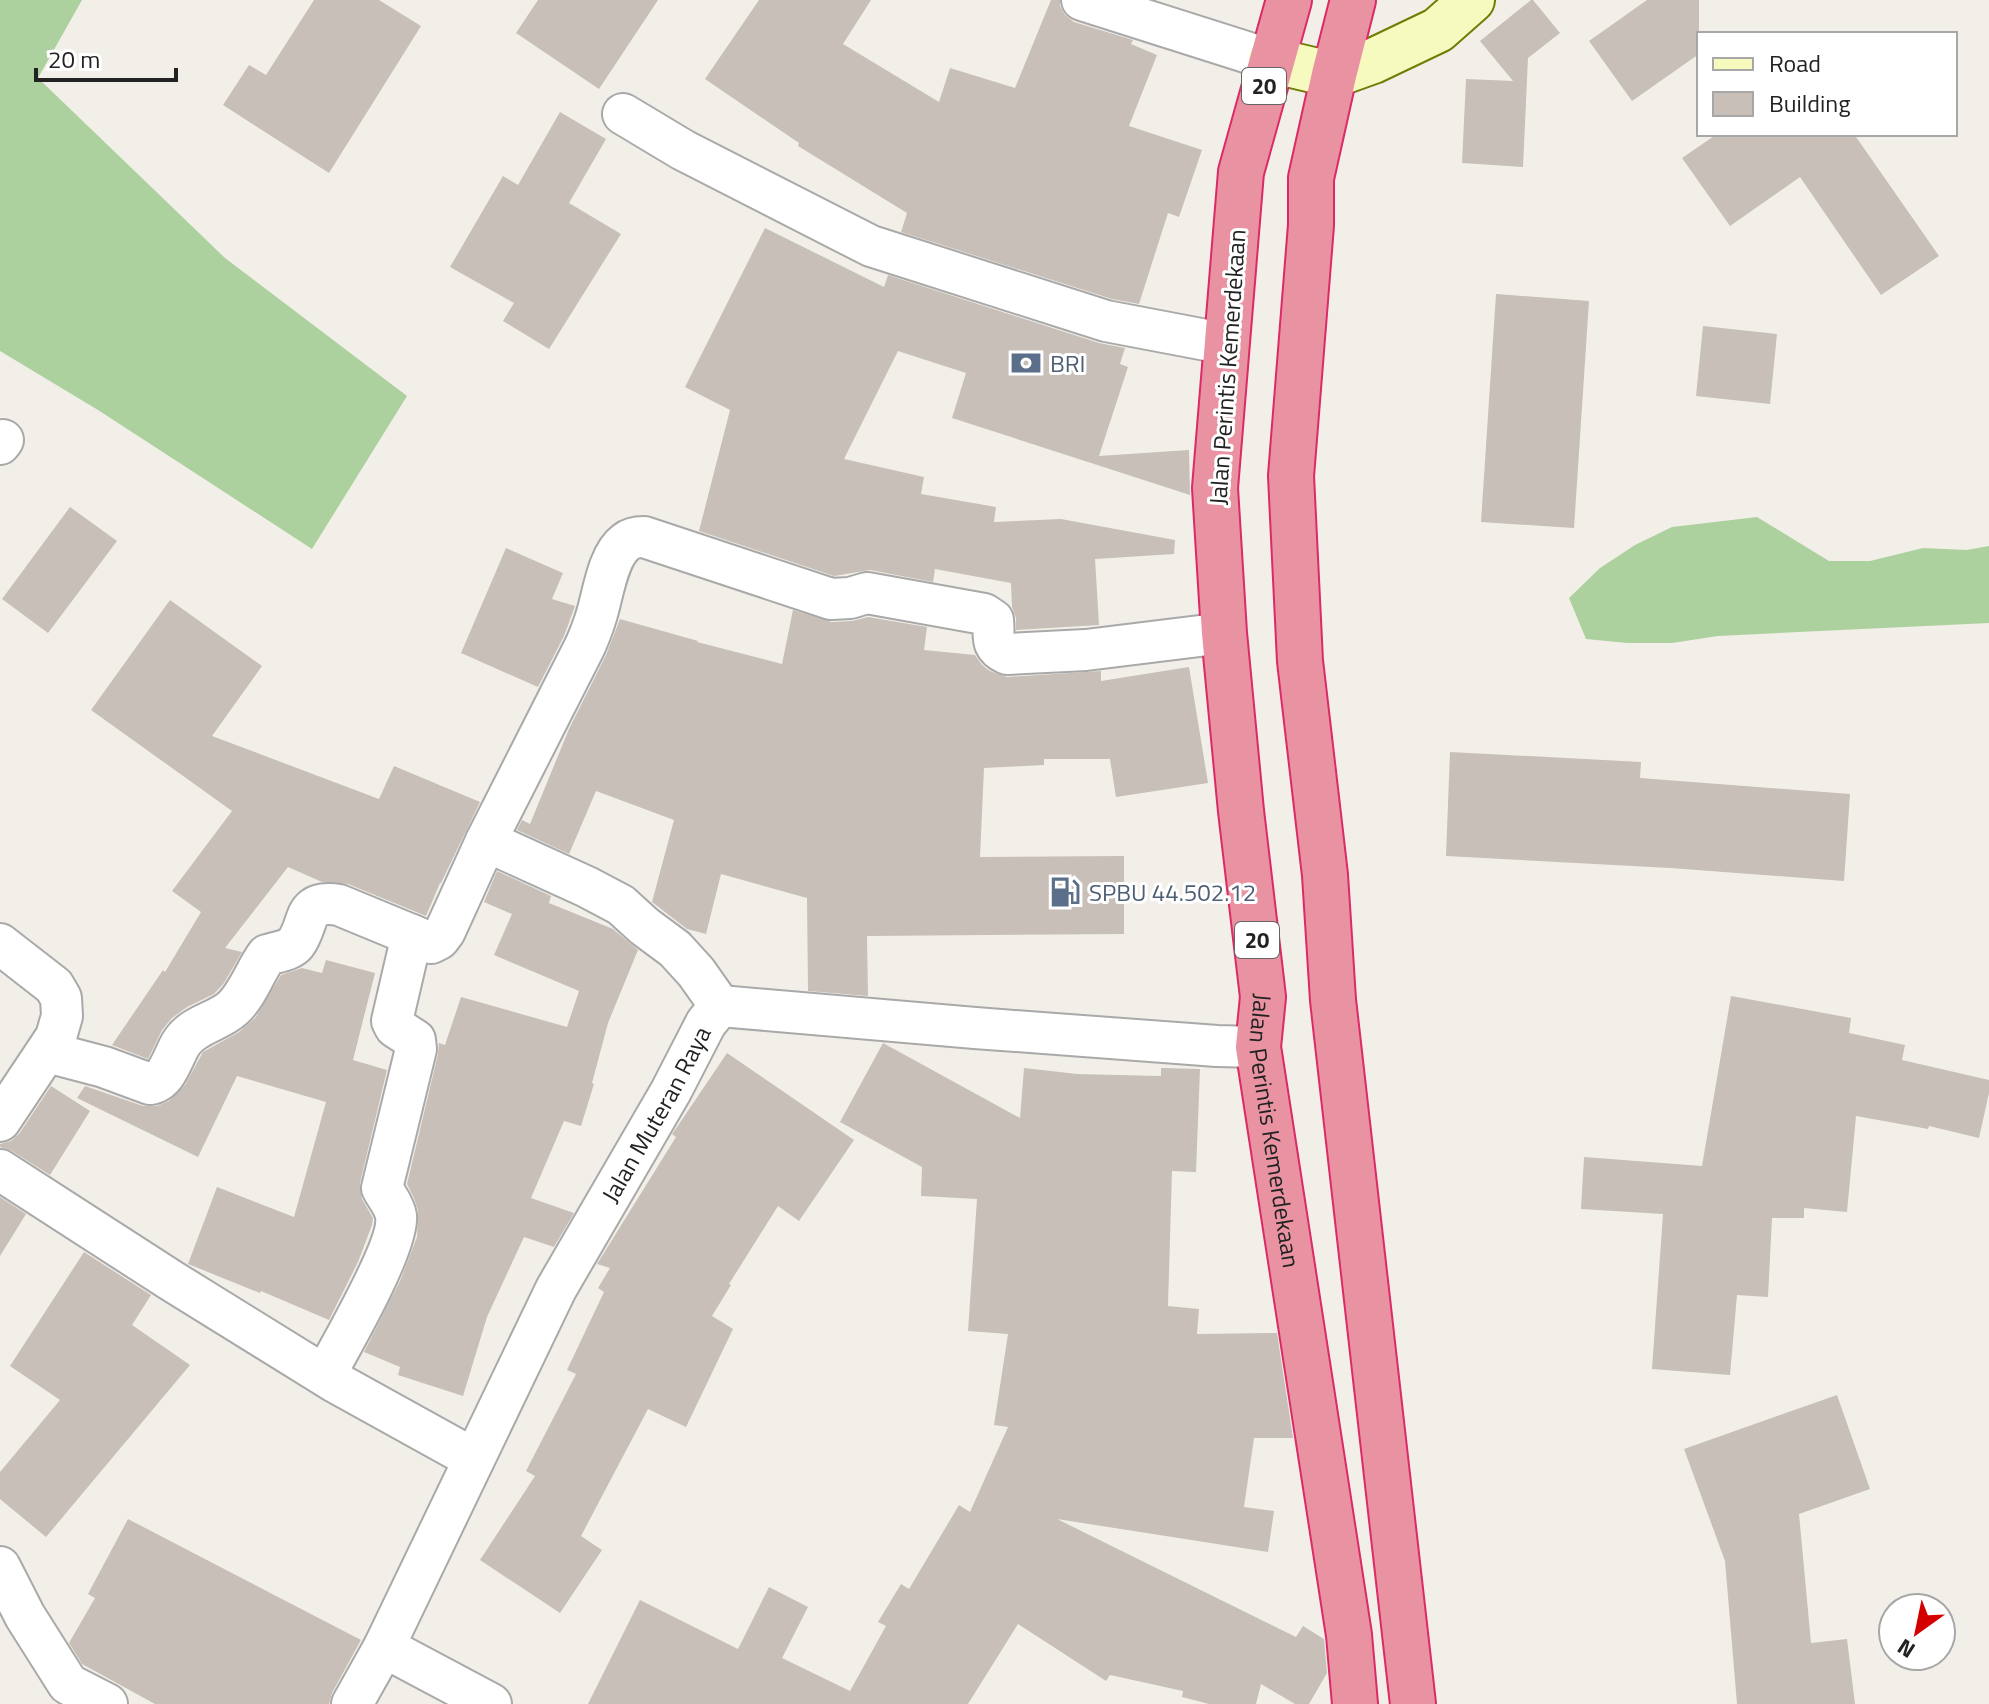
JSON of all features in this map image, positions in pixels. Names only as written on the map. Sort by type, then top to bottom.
[{"type":"highway","name":"20","points":[[1271,60],[1289,0]]},
{"type":"highway","points":[[1353,0],[1311,178],[1311,225],[1291,476],[1300,661],[1325,875],[1333,1000],[1413,1704]]},
{"type":"highway","name":"Jalan Perintis Kemerdekaan","points":[[1271,60],[1241,172],[1215,488],[1224,633],[1263,997],[1258,1047],[1349,1635],[1355,1704]]},
{"type":"main road","points":[[1271,60],[1334,75],[1373,61],[1438,30],[1472,0]]},
{"type":"street","points":[[1082,0],[1271,60]]},
{"type":"street","points":[[623,114],[683,150],[871,246],[1106,321],[1227,344]]},
{"type":"street","points":[[47,1052],[104,1067],[150,1084],[157,1083],[190,1033],[222,1017],[237,1005],[267,955],[296,944],[305,919],[314,908],[325,903],[339,905],[431,943],[442,935],[585,646],[611,563],[625,542],[635,537],[644,537],[831,599],[867,593],[984,614],[993,620],[996,647],[1007,654],[1086,650],[1224,633]]},
{"type":"street","points":[[486,841],[621,905],[675,949],[720,1006]]},
{"type":"street","points":[[325,1375],[384,1261],[394,1235],[397,1219],[393,1204],[382,1188],[416,1049],[415,1040],[395,1027],[392,1021],[412,935]]},
{"type":"street","points":[[0,944],[54,986],[61,998],[62,1016],[56,1037],[0,1121]]},
{"type":"street","name":"Jalan Muteran Raya","points":[[352,1704],[384,1647],[556,1289],[671,1091],[706,1023],[720,1006],[1258,1047]]},
{"type":"street","points":[[0,1170],[325,1375],[474,1459]]},
{"type":"street","points":[[0,1567],[25,1616],[57,1694],[107,1704]]},
{"type":"street","points":[[384,1647],[491,1704]]},
{"type":"green space","points":[[0,0],[82,0],[38,78],[225,258],[407,396],[312,549],[98,410],[0,351]]},
{"type":"green space","points":[[1757,517],[1829,561],[1870,561],[1923,548],[1967,550],[1989,546],[1989,623],[1718,636],[1672,643],[1586,639],[1569,598],[1600,568],[1635,545],[1672,527]]},
{"type":"building","points":[[314,0],[379,0],[421,26],[329,173],[223,105],[249,65],[266,75]]},
{"type":"building","points":[[538,0],[658,0],[599,89],[516,33]]},
{"type":"building","points":[[759,0],[871,0],[843,44],[939,102],[950,68],[1015,88],[1051,0],[1060,0],[1065,15],[1074,22],[1133,40],[1131,44],[1157,55],[1129,126],[1202,150],[1179,217],[1168,213],[1139,304],[1112,299],[901,232],[907,213],[798,146],[799,143],[705,79]]},
{"type":"building","points":[[1531,0],[1560,33],[1528,58],[1523,167],[1462,163],[1466,79],[1513,81],[1480,41]]},
{"type":"building","points":[[1647,0],[1699,0],[1697,55],[1632,101],[1589,41]]},
{"type":"building","points":[[560,112],[606,139],[569,203],[621,234],[549,349],[503,321],[514,303],[450,267],[503,176],[518,185]]},
{"type":"building","points":[[1714,136],[1855,136],[1939,256],[1881,295],[1800,177],[1730,226],[1682,158]]},
{"type":"building","points":[[765,228],[884,287],[888,275],[1099,343],[1125,348],[1120,364],[1128,367],[1099,456],[1189,450],[1190,495],[952,418],[966,373],[898,351],[844,459],[924,477],[921,494],[996,507],[994,522],[1061,519],[1175,540],[1174,554],[1095,559],[1099,625],[1016,630],[1011,583],[935,569],[933,582],[870,570],[834,576],[699,531],[730,410],[685,387]]},
{"type":"building","points":[[1496,294],[1589,301],[1574,528],[1481,522]]},
{"type":"building","points":[[1703,326],[1777,334],[1770,404],[1696,396]]},
{"type":"building","points":[[70,507],[117,541],[48,633],[2,599]]},
{"type":"building","points":[[506,548],[563,573],[552,599],[575,606],[564,636],[538,687],[461,653]]},
{"type":"building","points":[[170,600],[262,666],[212,736],[379,799],[394,766],[480,802],[426,916],[348,884],[322,882],[288,867],[225,948],[242,952],[224,983],[214,994],[172,1018],[162,1030],[148,1059],[112,1045],[163,970],[165,972],[201,912],[172,891],[232,811],[91,710]]},
{"type":"building","points":[[793,610],[832,622],[868,617],[927,627],[924,650],[975,655],[990,671],[1007,677],[1101,671],[1101,681],[1189,667],[1208,783],[1116,797],[1110,759],[1044,759],[1044,765],[984,768],[980,857],[1124,856],[1124,934],[867,936],[868,996],[808,991],[807,898],[721,874],[706,934],[687,929],[652,902],[674,820],[596,791],[569,854],[517,830],[522,820],[530,824],[569,729],[606,655],[620,619],[782,664]]},
{"type":"building","points":[[1450,752],[1641,762],[1640,778],[1850,794],[1844,881],[1446,856]]},
{"type":"building","points":[[497,871],[551,896],[549,903],[613,929],[638,950],[608,1023],[581,1126],[564,1121],[531,1198],[574,1213],[554,1247],[524,1237],[487,1317],[463,1396],[398,1375],[400,1367],[364,1352],[400,1281],[417,1237],[418,1211],[407,1184],[439,1043],[445,1045],[461,997],[567,1027],[579,991],[494,955],[512,914],[484,902]]},
{"type":"building","points":[[326,960],[375,973],[353,1060],[387,1070],[360,1183],[362,1199],[373,1218],[372,1225],[358,1262],[329,1320],[188,1264],[217,1187],[294,1217],[326,1102],[237,1076],[198,1157],[77,1098],[85,1086],[143,1106],[157,1106],[169,1101],[185,1085],[203,1052],[239,1032],[255,1018],[281,975],[302,968],[322,973]]},
{"type":"building","points":[[1731,996],[1851,1018],[1849,1033],[1905,1045],[1902,1060],[1989,1080],[1989,1093],[1979,1138],[1929,1126],[1928,1129],[1856,1116],[1847,1212],[1804,1208],[1804,1218],[1772,1218],[1768,1297],[1737,1295],[1730,1375],[1652,1369],[1663,1214],[1581,1209],[1584,1157],[1702,1166]]},
{"type":"building","points":[[883,1043],[1020,1118],[1024,1068],[1077,1074],[1161,1076],[1161,1068],[1200,1069],[1196,1172],[1172,1171],[1168,1306],[1199,1309],[1197,1334],[1277,1333],[1293,1438],[1254,1438],[1244,1507],[1274,1511],[1268,1552],[1057,1519],[1296,1637],[1303,1626],[1324,1639],[1327,1673],[1309,1704],[1295,1704],[1261,1684],[1256,1704],[1209,1704],[1182,1697],[1183,1691],[1110,1675],[1106,1681],[1018,1624],[968,1704],[588,1704],[640,1600],[738,1649],[769,1587],[808,1607],[782,1658],[850,1691],[886,1626],[878,1622],[901,1584],[909,1589],[959,1505],[970,1512],[1008,1427],[994,1425],[1008,1334],[968,1331],[977,1199],[921,1196],[922,1167],[840,1122]]},
{"type":"building","points":[[727,1053],[854,1140],[799,1221],[778,1206],[729,1284],[712,1316],[733,1329],[686,1427],[648,1409],[581,1536],[602,1550],[560,1613],[480,1560],[535,1476],[526,1471],[576,1374],[567,1370],[604,1292],[598,1288],[610,1268],[597,1264],[676,1137],[672,1134]]},
{"type":"building","points":[[51,1086],[90,1111],[50,1175],[0,1147],[0,1144],[11,1141],[19,1134]]},
{"type":"building","points":[[0,1197],[26,1214],[0,1256]]},
{"type":"building","points":[[84,1252],[151,1295],[132,1325],[190,1365],[46,1537],[0,1499],[0,1472],[60,1400],[10,1366]]},
{"type":"building","points":[[1837,1395],[1870,1489],[1799,1514],[1811,1643],[1847,1639],[1855,1704],[1737,1704],[1725,1561],[1684,1449]]},
{"type":"building","points":[[128,1519],[361,1640],[329,1704],[155,1704],[82,1664],[69,1643],[95,1598],[88,1594]]},
{"type":"place","name":"BRI","points":[[1026,363]]},
{"type":"place","name":"SPBU 44.502.12","points":[[1065,892]]}]
